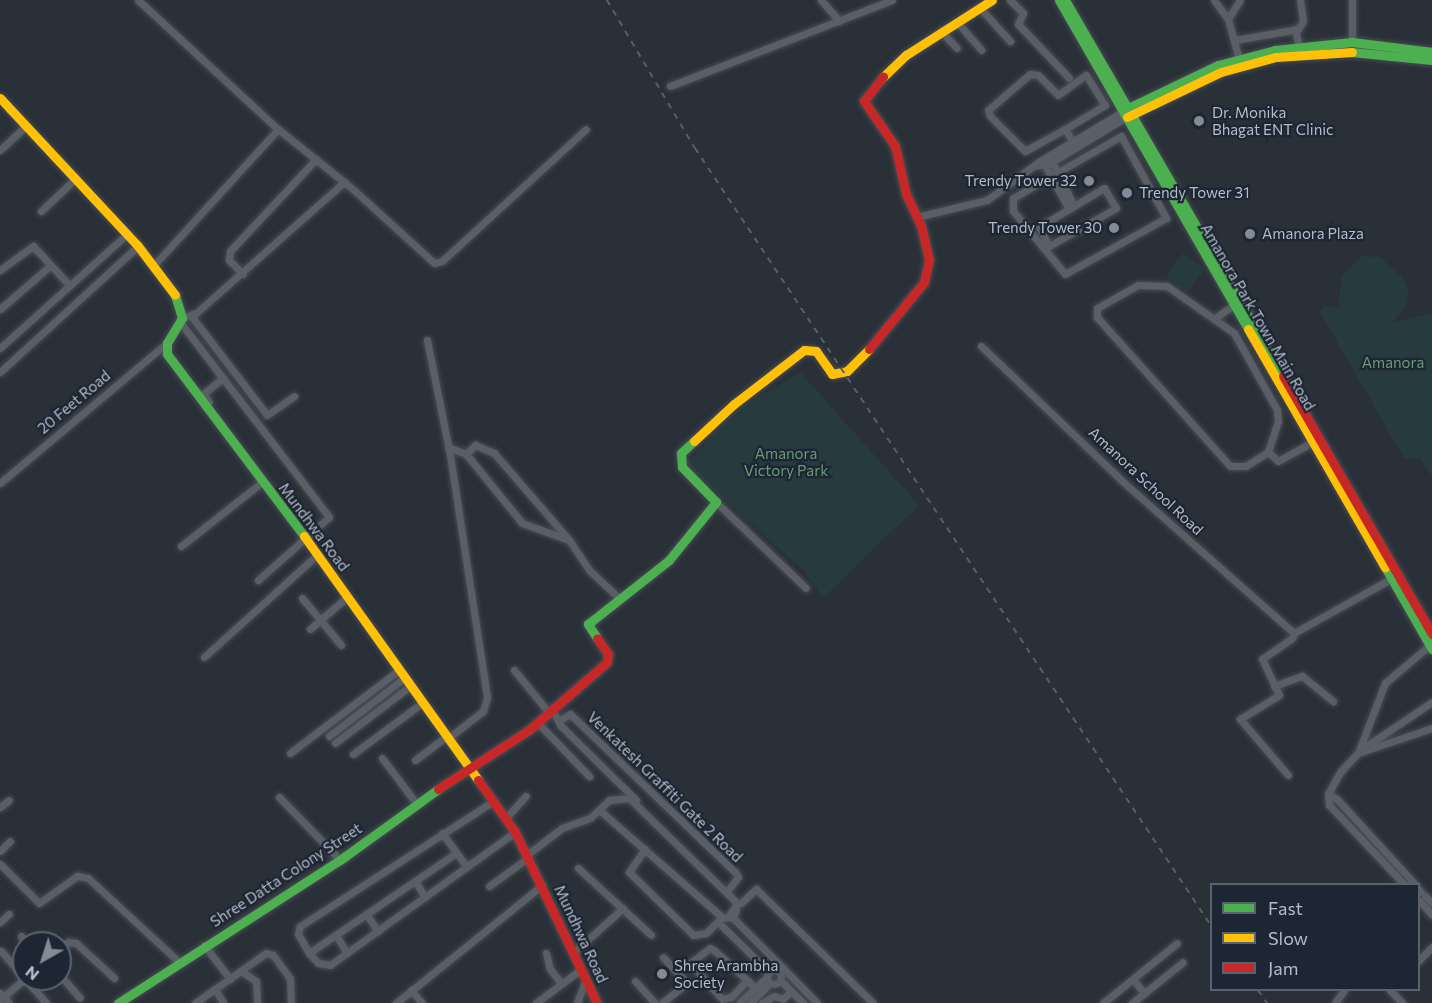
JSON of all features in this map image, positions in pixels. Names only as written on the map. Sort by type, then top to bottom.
[{"type":"main road","points":[[620,598],[674,556],[716,502],[682,467],[681,453],[734,404],[804,350],[816,351],[836,376],[847,371],[873,347],[926,278],[927,244],[906,194],[895,146],[864,101],[870,89],[906,55],[992,0]]},
{"type":"main road","name":"Amanora Park Town Main Road","points":[[1059,0],[1084,39],[1395,577],[1431,647]]},
{"type":"main road","name":"Amanora Park Town Main Road","points":[[1065,0],[1084,39]]},
{"type":"main road","points":[[1127,113],[1240,62],[1299,46],[1352,42],[1432,52]]},
{"type":"main road","points":[[1240,62],[1337,51],[1387,52],[1432,60]]},
{"type":"main road","points":[[0,98],[138,246],[178,298],[184,319],[167,343]]},
{"type":"main road","name":"Amanora Park Town Main Road","points":[[1237,303],[1312,442],[1432,634]]},
{"type":"main road","name":"Mundhwa Road","points":[[167,343],[168,354],[207,412],[305,538],[467,768],[515,832],[529,856],[597,1003]]},
{"type":"main road","name":"Shree Datta Colony Street","points":[[118,1003],[178,961],[340,860],[416,803],[552,712],[609,660],[587,626],[620,598]]},
{"type":"street","points":[[138,0],[278,129],[344,182],[436,264],[586,129]]},
{"type":"street","points":[[821,0],[839,21]]},
{"type":"street","points":[[670,86],[892,0]]},
{"type":"street","points":[[1010,0],[1023,13],[1018,24],[1069,78]]},
{"type":"street","points":[[1214,0],[1228,19],[1240,62]]},
{"type":"street","points":[[1228,19],[1232,7],[1240,0]]},
{"type":"street","points":[[1235,40],[1295,29],[1303,21],[1300,0]]},
{"type":"street","points":[[1352,0],[1352,42]]},
{"type":"street","points":[[980,8],[1010,41]]},
{"type":"street","points":[[957,22],[981,50]]},
{"type":"street","points":[[1295,29],[1299,46]]},
{"type":"street","points":[[941,31],[957,48]]},
{"type":"street","points":[[1030,74],[1038,75],[1058,95],[1086,75],[1104,107],[1065,129],[1024,151],[990,116],[988,110],[1030,74]]},
{"type":"street","points":[[1047,163],[1072,140],[1127,113]]},
{"type":"street","points":[[917,217],[987,200],[1035,166],[1047,163],[1127,113]]},
{"type":"street","points":[[0,150],[26,126]]},
{"type":"street","points":[[154,265],[278,129]]},
{"type":"street","points":[[1065,129],[1072,140]]},
{"type":"street","points":[[1121,136],[1166,218],[1065,274],[1012,207],[1013,198],[1054,175],[1121,136]]},
{"type":"street","points":[[243,274],[229,260],[230,251],[316,159]]},
{"type":"street","points":[[1047,163],[1072,208]]},
{"type":"street","points":[[41,211],[76,178]]},
{"type":"street","points":[[184,319],[243,274],[344,182]]},
{"type":"street","points":[[1104,188],[1116,207],[1050,246],[1039,227],[1072,208],[1104,188]]},
{"type":"street","points":[[0,348],[127,234]]},
{"type":"street","points":[[0,270],[29,246],[70,286]]},
{"type":"street","points":[[0,372],[138,246]]},
{"type":"street","points":[[0,309],[51,265]]},
{"type":"street","points":[[1161,285],[1215,318],[1234,333],[1277,410],[1278,421],[1268,453],[1246,466],[1230,466],[1095,313],[1129,287],[1161,285]]},
{"type":"street","points":[[1215,318],[1237,303]]},
{"type":"street","points":[[184,319],[223,378],[329,517],[258,580]]},
{"type":"street","points":[[184,319],[267,414],[294,396]]},
{"type":"street","points":[[415,760],[483,711],[487,703],[448,447],[427,340]]},
{"type":"street","name":"20 Feet Road","points":[[1,481],[167,343]]},
{"type":"street","name":"Amanora School Road","points":[[981,346],[1121,480],[1294,633]]},
{"type":"street","points":[[209,402],[203,394],[223,378]]},
{"type":"street","points":[[1268,453],[1278,461],[1312,442]]},
{"type":"street","points":[[466,454],[475,445],[494,453],[569,540],[589,570],[620,598]]},
{"type":"street","points":[[448,447],[466,454],[522,523],[569,540]]},
{"type":"street","points":[[181,546],[262,482]]},
{"type":"street","points":[[716,502],[806,588]]},
{"type":"street","points":[[204,657],[317,555]]},
{"type":"street","points":[[1288,775],[1240,719],[1279,695],[1262,659],[1292,638],[1294,633],[1395,577]]},
{"type":"street","points":[[310,629],[347,597]]},
{"type":"street","points":[[302,598],[341,645]]},
{"type":"street","points":[[1359,753],[1385,683],[1431,647]]},
{"type":"street","name":"Venkatesh Graffiti Gate 2 Road","points":[[514,670],[560,720],[560,725],[741,903]]},
{"type":"street","points":[[329,736],[401,674]]},
{"type":"street","points":[[290,753],[401,674]]},
{"type":"street","points":[[1274,686],[1302,676],[1333,701]]},
{"type":"street","points":[[335,743],[410,686]]},
{"type":"street","points":[[1402,883],[1329,805],[1328,794],[1341,771],[1371,740],[1432,702]]},
{"type":"street","points":[[353,754],[422,703]]},
{"type":"street","name":"Venkatesh Graffiti Gate 2 Road","points":[[560,720],[570,714],[735,872],[738,877],[729,889]]},
{"type":"street","points":[[538,723],[589,776]]},
{"type":"street","points":[[1359,753],[1432,728]]},
{"type":"street","points":[[382,758],[416,803]]},
{"type":"street","points":[[1328,794],[1337,799],[1413,883]]},
{"type":"street","points":[[505,819],[526,796]]},
{"type":"street","points":[[279,797],[340,860]]},
{"type":"street","points":[[489,886],[562,828],[583,822],[609,800],[629,798],[734,900],[737,904],[728,917],[722,917],[599,810]]},
{"type":"street","points":[[0,807],[9,800]]},
{"type":"street","points":[[492,802],[300,926],[298,934],[309,952],[318,963],[327,966],[515,832]]},
{"type":"street","points":[[442,833],[467,867]]},
{"type":"street","points":[[0,850],[10,841]]},
{"type":"street","points":[[645,849],[629,872],[693,935],[706,933],[722,917]]},
{"type":"street","points":[[309,952],[456,853]]},
{"type":"street","points":[[0,864],[39,903],[77,876],[88,878],[178,961]]},
{"type":"street","points":[[578,868],[651,935]]},
{"type":"street","points":[[415,881],[425,897]]},
{"type":"street","points":[[396,1003],[542,885]]},
{"type":"street","points":[[803,1003],[733,918],[741,903],[756,889],[873,1003]]},
{"type":"street","points":[[1423,897],[1432,915]]},
{"type":"street","points":[[573,953],[622,908]]},
{"type":"street","points":[[366,914],[378,931]]},
{"type":"street","points":[[722,926],[768,978]]},
{"type":"street","points":[[336,935],[347,953]]},
{"type":"street","points":[[72,942],[76,943],[114,978]]},
{"type":"street","points":[[1103,1003],[1177,943]]},
{"type":"street","points":[[204,945],[230,979]]},
{"type":"street","points":[[1420,961],[1432,946]]},
{"type":"street","points":[[747,980],[731,997],[722,999],[690,963],[710,948],[747,980],[755,988]]},
{"type":"street","points":[[1,951],[12,964]]},
{"type":"street","points":[[195,1003],[266,953],[273,955],[290,978],[291,1003]]},
{"type":"street","points":[[546,953],[550,969],[561,983]]},
{"type":"street","points":[[662,1003],[687,983],[663,957]]},
{"type":"street","points":[[1132,1003],[1183,962]]},
{"type":"street","points":[[536,1003],[580,970]]},
{"type":"street","points":[[241,971],[255,981],[257,1003]]},
{"type":"street","points":[[739,1003],[768,978],[781,974]]},
{"type":"street","points":[[750,1003],[768,978],[781,974]]},
{"type":"street","points":[[781,974],[817,1003]]},
{"type":"street","points":[[1133,979],[1144,993]]},
{"type":"street","points":[[577,1003],[585,981]]},
{"type":"street","points":[[635,981],[655,1003]]},
{"type":"street","points":[[72,989],[80,998]]},
{"type":"street","points":[[214,990],[223,1003]]},
{"type":"street","points":[[411,990],[419,1002]]},
{"type":"street","points":[[35,991],[46,1003]]},
{"type":"street","points":[[762,1003],[774,996],[785,1001],[791,991]]},
{"type":"street","points":[[1393,991],[1402,1003]]},
{"type":"street","points":[[1,997],[9,1003]]},
{"type":"green space","points":[[1183,253],[1205,269],[1188,292],[1166,276]]},
{"type":"green space","name":"Amanora","points":[[1362,256],[1380,257],[1403,278],[1409,293],[1405,308],[1391,323],[1432,313],[1432,476],[1420,459],[1404,458],[1320,312],[1324,307],[1338,307],[1342,276]]},
{"type":"green space","name":"Amanora Victory Park","points":[[800,372],[919,505],[823,598],[803,570],[685,465],[738,409]]},
{"type":"railway","points":[[607,0],[695,148],[1210,924]]},
{"type":"railway","points":[[1259,991],[1267,1003]]},
{"type":"traffic: fast","points":[[1059,0],[1248,329]]},
{"type":"traffic: fast","points":[[1065,0],[1283,376]]},
{"type":"traffic: fast","points":[[1124,110],[1218,65],[1275,50],[1352,42],[1432,52]]},
{"type":"traffic: fast","points":[[1352,52],[1432,60]]},
{"type":"traffic: fast","points":[[175,295],[182,318],[167,343],[167,354],[304,536]]},
{"type":"traffic: fast","points":[[597,638],[588,624],[669,560],[716,502],[682,467],[681,453],[694,441]]},
{"type":"traffic: fast","points":[[1385,567],[1432,649]]},
{"type":"traffic: fast","points":[[118,1003],[340,860],[438,789]]},
{"type":"traffic: slow","points":[[883,77],[906,55],[992,0]]},
{"type":"traffic: slow","points":[[1127,117],[1221,72],[1276,57],[1352,52]]},
{"type":"traffic: slow","points":[[0,98],[138,246],[175,295]]},
{"type":"traffic: slow","points":[[1248,329],[1385,567]]},
{"type":"traffic: slow","points":[[694,441],[734,404],[804,350],[816,351],[832,374],[847,371],[869,349]]},
{"type":"traffic: slow","points":[[304,536],[478,780]]},
{"type":"traffic: jam","points":[[869,349],[924,282],[929,260],[921,226],[906,194],[895,146],[864,101],[883,77]]},
{"type":"traffic: jam","points":[[1283,376],[1432,634]]},
{"type":"traffic: jam","points":[[438,789],[530,729],[607,662],[608,654],[597,638]]},
{"type":"traffic: jam","points":[[478,780],[515,832],[597,1003]]},
{"type":"place","name":"Dr. Monika Bhagat ENT Clinic","points":[[1199,121]]},
{"type":"place","name":"Trendy Tower 32","points":[[1089,181]]},
{"type":"place","name":"Trendy Tower 31","points":[[1127,193]]},
{"type":"place","name":"Trendy Tower 30","points":[[1114,228]]},
{"type":"place","name":"Amanora Plaza","points":[[1250,234]]},
{"type":"place","name":"Shree Arambha Society","points":[[662,974]]}]
